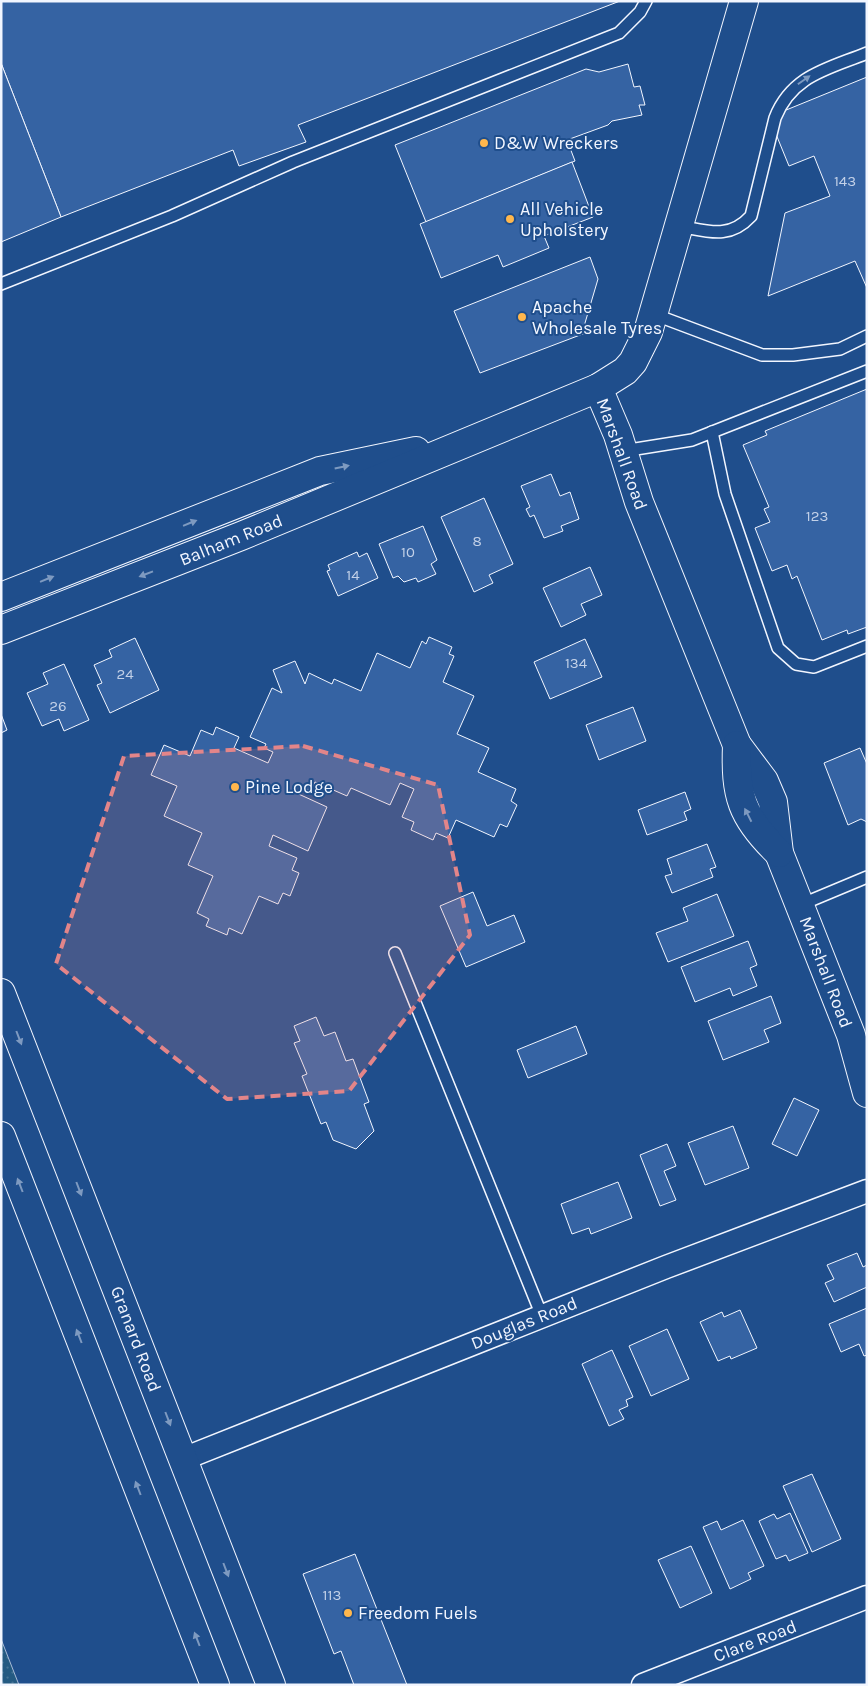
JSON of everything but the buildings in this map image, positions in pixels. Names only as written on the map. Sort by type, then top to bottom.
[{"type":"main road","name":"Marshall Road","points":[[744,1],[648,332],[625,371],[598,388],[623,451],[639,502],[737,745],[738,791],[741,800],[748,817],[760,835],[779,852],[851,1035],[867,1093]]},
{"type":"main road","name":"Balham Road","points":[[1,630],[241,536],[422,462],[459,444],[598,388]]},
{"type":"main road","name":"Balham Road","points":[[1,598],[320,471],[417,450],[459,444]]},
{"type":"main road","name":"Granard Road","points":[[1,993],[271,1685]]},
{"type":"main road","points":[[1,1136],[215,1685]]},
{"type":"street","name":"Douglas Road","points":[[183,1459],[542,1316],[867,1191]]},
{"type":"street","name":"Clare Road","points":[[643,1685],[867,1597]]},
{"type":"lane","points":[[1,284],[172,216],[293,162],[619,33],[640,12],[646,1]]},
{"type":"lane","points":[[679,226],[718,232],[732,232],[742,226],[751,216],[775,118],[780,105],[792,89],[808,77],[867,53]]},
{"type":"lane","points":[[653,314],[762,355],[793,355],[840,349],[867,336]]},
{"type":"lane","points":[[623,451],[692,440],[867,371]]},
{"type":"lane","points":[[712,432],[725,494],[778,648],[796,664],[814,667],[867,646]]},
{"type":"lane","points":[[800,905],[867,877]]},
{"type":"lane","points":[[395,953],[542,1316]]},
{"type":"highlighted area","points":[[303,746],[438,785],[470,935],[349,1091],[227,1099],[56,964],[124,756]]},
{"type":"shaded area","points":[[1,1639],[19,1685],[1,1685]]},
{"type":"place","name":"D&W Wreckers","points":[[484,143]]},
{"type":"place","name":"All Vehicle Upholstery","points":[[510,219]]},
{"type":"place","name":"Apache Wholesale Tyres","points":[[522,317]]},
{"type":"place","name":"Pine Lodge","points":[[235,787]]},
{"type":"place","name":"Freedom Fuels","points":[[348,1613]]}]
